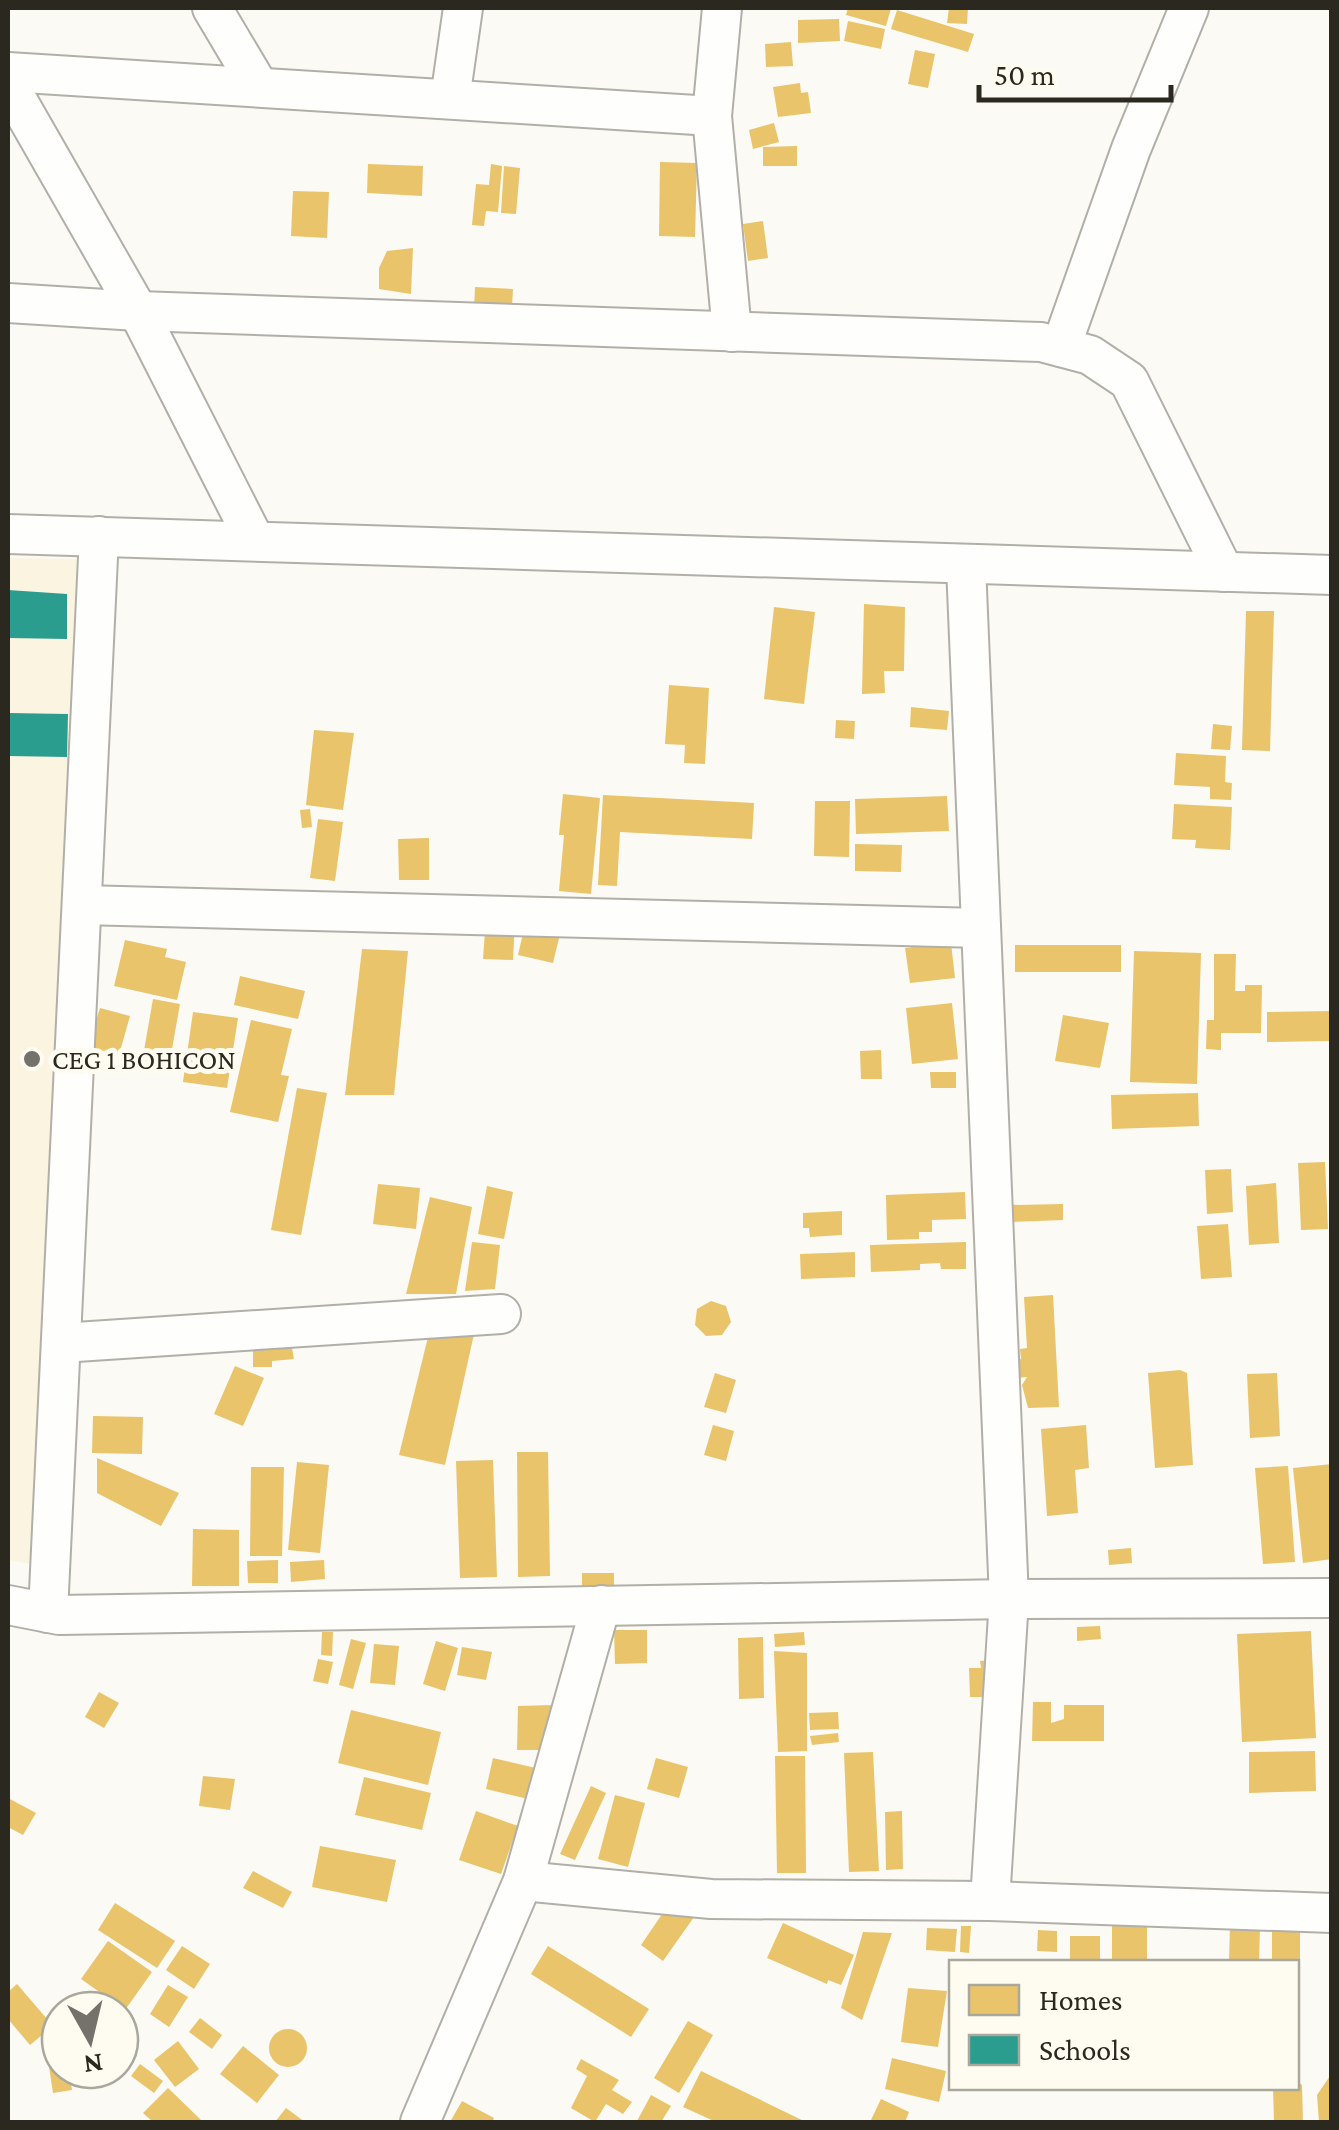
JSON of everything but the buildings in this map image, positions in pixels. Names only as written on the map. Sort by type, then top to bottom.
[{"type":"street","points":[[212,8],[259,88]]},
{"type":"street","points":[[450,99],[463,8]]},
{"type":"street","points":[[722,8],[712,116],[732,332]]},
{"type":"street","points":[[1061,347],[1131,148],[1189,8]]},
{"type":"street","points":[[8,72],[712,116]]},
{"type":"street","points":[[8,84],[138,311],[255,541]]},
{"type":"street","points":[[8,303],[138,311],[1041,342],[1090,355],[1129,382],[1224,572]]},
{"type":"street","points":[[8,534],[1332,575]]},
{"type":"street","points":[[48,1613],[99,536]]},
{"type":"street","points":[[966,565],[1008,1599],[990,1901]]},
{"type":"street","points":[[82,905],[981,928]]},
{"type":"street","points":[[61,1344],[501,1314]]},
{"type":"street","points":[[8,1605],[48,1613],[1332,1598]]},
{"type":"street","points":[[420,2122],[523,1882],[601,1605]]},
{"type":"street","points":[[523,1882],[712,1900],[990,1901],[1332,1913]]},
{"type":"shaded area","name":"CEG 1 BOHICON","points":[[8,558],[81,559],[32,1564],[8,1560]]},
{"type":"place","name":"CEG 1 BOHICON","points":[[32,1059]]}]
